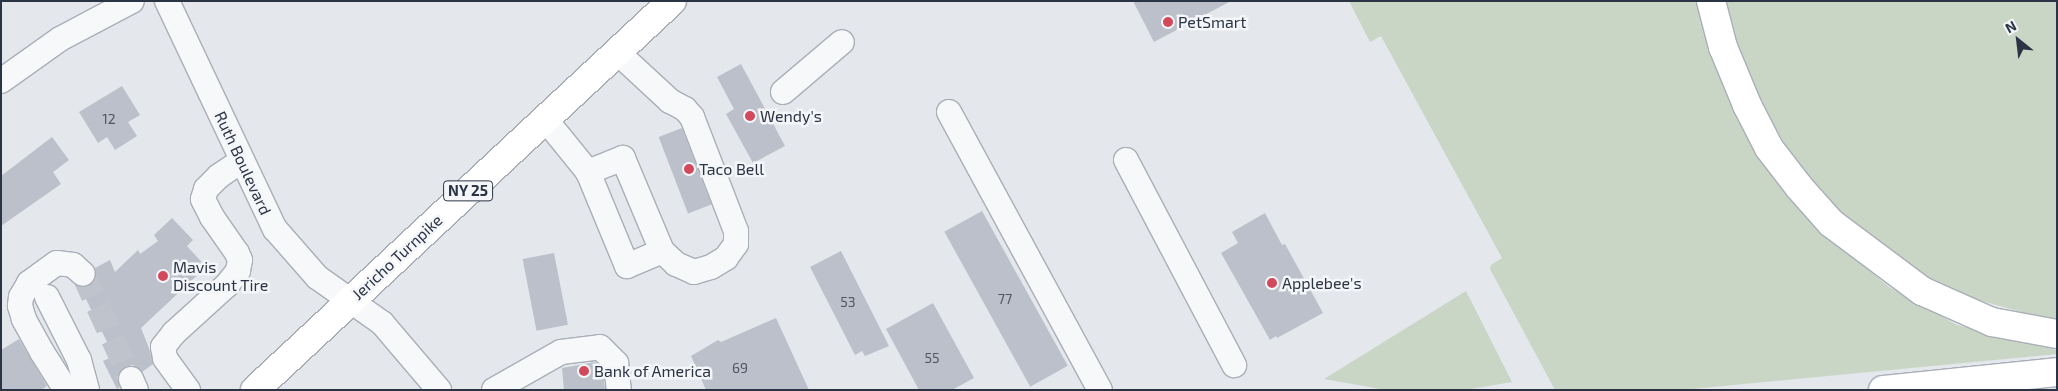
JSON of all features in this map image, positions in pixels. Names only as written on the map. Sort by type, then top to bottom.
[{"type":"main road","name":"Jericho Turnpike","points":[[261,387],[350,301],[672,1]]},
{"type":"main road","points":[[1711,1],[1723,47],[1747,105],[1769,148],[1799,187],[1831,223],[1922,291],[1992,322],[2057,334]]},
{"type":"main road","points":[[1883,390],[2057,372]]},
{"type":"street","points":[[1,81],[60,40],[132,1]]},
{"type":"street","name":"Ruth Boulevard","points":[[167,1],[241,161],[275,229],[317,277],[382,323],[439,390]]},
{"type":"street","points":[[783,92],[842,42]]},
{"type":"street","points":[[588,172],[623,158],[662,251],[676,264],[694,272],[711,267],[726,258],[736,244],[736,231],[692,117],[685,109],[670,101],[618,52]]},
{"type":"street","points":[[949,112],[1100,390]]},
{"type":"street","points":[[545,119],[588,172],[627,266],[662,251]]},
{"type":"street","points":[[1126,160],[1234,364]]},
{"type":"street","points":[[188,390],[165,358],[163,347],[174,333],[227,285],[238,270],[240,260],[238,253],[212,217],[204,199],[206,189],[219,176],[241,161]]},
{"type":"street","points":[[66,390],[42,352],[24,318],[20,306],[21,297],[29,283],[57,263],[73,265],[83,274]]},
{"type":"street","points":[[48,297],[79,360],[87,390]]},
{"type":"street","points":[[494,390],[562,352],[600,347],[616,363],[619,390]]},
{"type":"green space","points":[[1349,1],[1701,1],[1719,70],[1743,129],[1781,185],[1833,240],[1889,287],[1957,325],[2057,350],[2057,354],[1682,390],[1555,390],[1490,269],[1491,265],[1502,258],[1381,36],[1370,42]]},
{"type":"green space","points":[[1725,1],[2057,1],[2057,322],[1942,290],[1855,231],[1795,162],[1748,80]]},
{"type":"green space","points":[[1466,291],[1512,382],[1465,390],[1386,390],[1324,379]]},
{"type":"building","name":"PetSmart","points":[[1133,1],[1231,1],[1154,42]]},
{"type":"building","name":"Wendy's","points":[[741,64],[785,146],[753,163],[726,114],[734,109],[717,77]]},
{"type":"building","points":[[122,86],[140,115],[128,122],[137,136],[115,150],[107,137],[98,143],[79,112]]},
{"type":"building","name":"Taco Bell","points":[[682,128],[711,205],[688,214],[659,137]]},
{"type":"building","points":[[52,137],[69,160],[53,172],[61,184],[1,226],[1,176]]},
{"type":"building","points":[[982,211],[1068,366],[1030,387],[944,232]]},
{"type":"building","name":"Applebee's","points":[[1265,213],[1282,245],[1285,244],[1323,313],[1270,340],[1221,253],[1238,243],[1232,232]]},
{"type":"building","points":[[172,218],[193,240],[187,246],[206,267],[141,328],[153,364],[142,372],[133,365],[125,367],[117,377],[120,387],[117,389],[103,361],[114,356],[80,287],[88,287],[94,283],[96,276],[95,268],[110,260],[115,272],[138,250],[140,254],[158,241],[154,235]]},
{"type":"building","points":[[841,251],[889,346],[865,356],[862,351],[855,355],[810,267]]},
{"type":"building","points":[[554,253],[568,325],[537,331],[523,259]]},
{"type":"building","points":[[933,303],[974,378],[952,390],[919,390],[886,329]]},
{"type":"building","points":[[776,318],[809,390],[706,390],[691,356],[718,340],[721,342]]},
{"type":"building","points":[[19,339],[47,386],[41,390],[1,390],[1,350]]},
{"type":"building","name":"Bank of America","points":[[595,362],[603,369],[605,390],[564,390],[562,368]]},
{"type":"tunnel","points":[[83,274],[131,379]]},
{"type":"place","name":"PetSmart","points":[[1168,22]]},
{"type":"place","name":"Wendy's","points":[[750,116]]},
{"type":"place","name":"Taco Bell","points":[[689,169]]},
{"type":"place","name":"Mavis Discount Tire","points":[[163,276]]},
{"type":"place","name":"Applebee's","points":[[1272,283]]},
{"type":"place","name":"Bank of America","points":[[584,371]]}]
